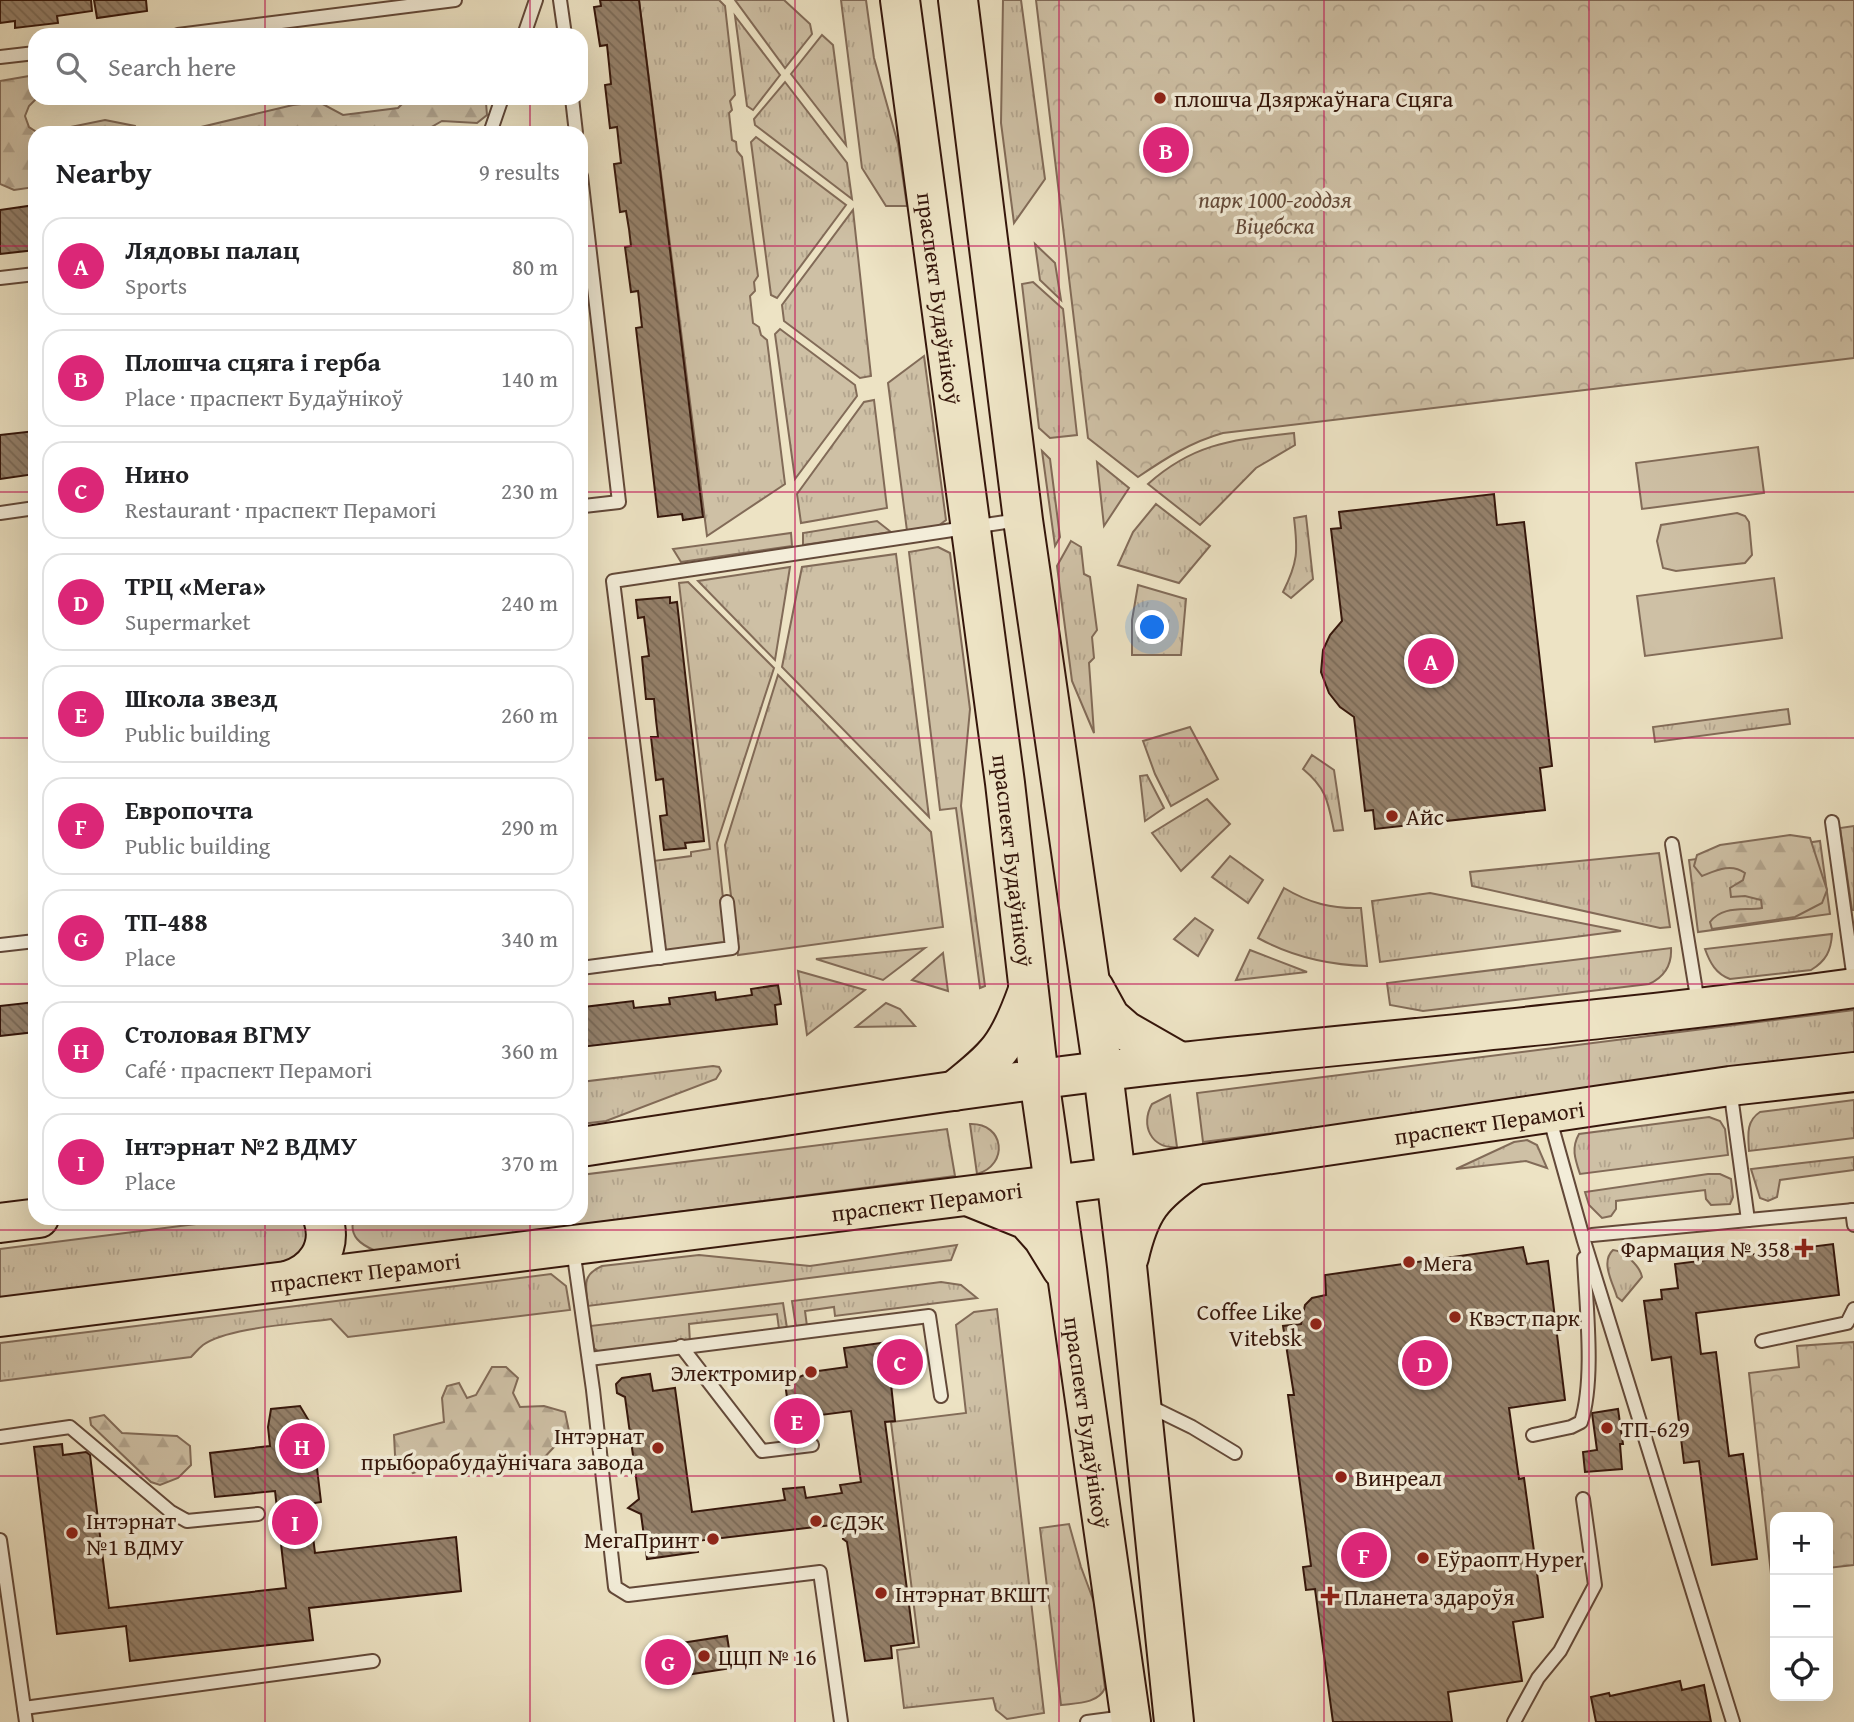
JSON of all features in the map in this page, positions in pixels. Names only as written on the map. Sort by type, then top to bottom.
[{"type":"main road","name":"праспект Будаўнікоў","points":[[900,0],[971,528],[1039,1079],[1130,1719]]},
{"type":"main road","points":[[958,0],[1023,520],[1103,1072],[1127,1266],[1174,1722]]},
{"type":"main road","points":[[1089,978],[1110,1017],[1126,1031],[1180,1062]]},
{"type":"main road","points":[[954,1091],[985,1067],[1003,1048],[1016,1024],[1029,988]]},
{"type":"main road","points":[[588,1146],[1039,1079],[1699,1009],[1854,988]]},
{"type":"main road","name":"праспект Перамогі","points":[[0,1317],[1193,1167],[1548,1112],[1730,1086],[1854,1072]]},
{"type":"main road","points":[[1127,1266],[1135,1228],[1149,1203],[1166,1185],[1193,1167]]},
{"type":"main road","points":[[968,1196],[1027,1220],[1043,1238],[1066,1275]]},
{"type":"main road","points":[[0,1223],[28,1220]]},
{"type":"main road","points":[[287,1281],[308,1272],[322,1255],[324,1225]]},
{"type":"main road","points":[[339,1225],[347,1250],[363,1264],[384,1269]]},
{"type":"lane","points":[[233,28],[455,0]]},
{"type":"lane","points":[[526,28],[536,0]]},
{"type":"lane","points":[[561,0],[564,28]]},
{"type":"lane","points":[[0,57],[28,54]]},
{"type":"lane","points":[[492,126],[500,105]]},
{"type":"lane","points":[[573,105],[575,126]]},
{"type":"lane","points":[[588,236],[619,502],[588,506]]},
{"type":"lane","points":[[0,278],[28,275]]},
{"type":"lane","points":[[0,513],[28,509]]},
{"type":"lane","points":[[660,958],[613,581],[1023,520]]},
{"type":"lane","points":[[1832,822],[1854,980]]},
{"type":"lane","points":[[1672,844],[1699,1009]]},
{"type":"lane","points":[[588,967],[732,948],[727,902]]},
{"type":"lane","points":[[0,946],[28,943]]},
{"type":"lane","points":[[1730,1086],[1748,1220]]},
{"type":"lane","points":[[1548,1112],[1733,1722]]},
{"type":"lane","points":[[1588,1238],[1853,1210],[1854,1225]]},
{"type":"lane","points":[[1533,1435],[1572,1427],[1581,1422],[1586,1408],[1588,1238]]},
{"type":"lane","points":[[573,1245],[615,1587],[628,1595],[820,1572],[841,1722]]},
{"type":"lane","points":[[1762,1341],[1847,1323],[1854,1309]]},
{"type":"lane","points":[[589,1359],[929,1316],[940,1396]]},
{"type":"lane","points":[[681,1346],[762,1451],[812,1445]]},
{"type":"lane","points":[[1141,1401],[1192,1427],[1234,1453]]},
{"type":"lane","points":[[0,1437],[70,1427],[171,1512],[187,1521],[258,1514]]},
{"type":"lane","points":[[1514,1722],[1538,1678],[1560,1651],[1595,1585],[1583,1499]]},
{"type":"lane","points":[[0,1540],[26,1722]]},
{"type":"lane","points":[[24,1708],[373,1661]]},
{"type":"lane","points":[[1087,1722],[1130,1719]]},
{"type":"green space","points":[[639,0],[719,0],[725,6],[735,95],[730,101],[732,110],[729,113],[732,140],[736,142],[737,151],[742,157],[758,276],[754,282],[755,291],[750,296],[753,323],[767,340],[785,484],[707,536]]},
{"type":"green space","points":[[735,0],[784,0],[810,24],[812,34],[785,68]]},
{"type":"green space","points":[[841,0],[866,0],[874,58],[898,144],[907,206],[886,206],[862,168]]},
{"type":"green space","points":[[1003,0],[1021,0],[1045,179],[1014,223],[1001,123]]},
{"type":"green space","name":"парк 1000-годдзя Віцебска","points":[[1036,0],[1854,0],[1854,358],[1223,433],[1179,451],[1138,477],[1088,438]]},
{"type":"green space","points":[[735,16],[780,75],[753,110],[747,106]]},
{"type":"green space","points":[[822,35],[833,45],[846,145],[791,74]]},
{"type":"green space","points":[[28,76],[30,105],[25,116],[29,126],[28,188],[14,190],[0,184],[0,81]]},
{"type":"green space","points":[[785,82],[847,163],[852,199],[755,125],[754,119]]},
{"type":"green space","points":[[293,105],[325,105],[343,115],[398,108],[401,105],[486,105],[487,115],[477,123],[442,121],[433,126],[205,126]]},
{"type":"green space","points":[[105,120],[135,126],[75,126]]},
{"type":"green space","points":[[756,137],[846,205],[777,298],[771,295],[751,142]]},
{"type":"green space","points":[[853,210],[871,376],[860,378],[784,321],[782,305]]},
{"type":"green space","points":[[1035,244],[1055,263],[1061,300],[1040,280]]},
{"type":"green space","points":[[1033,282],[1063,309],[1077,435],[1050,438],[1039,428],[1022,284]]},
{"type":"green space","points":[[780,329],[855,385],[857,396],[795,479],[775,334]]},
{"type":"green space","points":[[924,356],[946,520],[937,527],[907,531],[888,383]]},
{"type":"green space","points":[[874,400],[887,508],[801,523],[797,494],[864,402]]},
{"type":"green space","points":[[1294,433],[1295,445],[1256,468],[1200,525],[1148,484],[1182,459],[1216,445]]},
{"type":"green space","points":[[1758,447],[1764,493],[1642,509],[1636,463]]},
{"type":"green space","points":[[1042,451],[1050,459],[1060,537],[1055,546]]},
{"type":"green space","points":[[1097,462],[1129,488],[1104,526]]},
{"type":"green space","points":[[1156,504],[1210,546],[1179,583],[1118,565],[1133,532]]},
{"type":"green space","points":[[1737,513],[1745,516],[1749,522],[1752,555],[1745,563],[1676,571],[1663,568],[1657,541],[1661,525]]},
{"type":"green space","points":[[1306,516],[1313,579],[1291,598],[1283,592],[1296,556],[1294,518]]},
{"type":"green space","points":[[877,521],[891,532],[803,545],[803,533]]},
{"type":"green space","points":[[791,533],[792,546],[681,562],[673,549]]},
{"type":"green space","points":[[1071,541],[1081,547],[1084,574],[1090,577],[1097,630],[1092,637],[1094,658],[1089,663],[1094,733],[1072,681],[1057,566]]},
{"type":"green space","points":[[938,547],[950,553],[970,709],[961,806],[985,986],[980,988],[956,808],[940,810],[909,552]]},
{"type":"green space","points":[[896,554],[929,817],[782,667],[802,567]]},
{"type":"green space","points":[[790,567],[775,660],[698,581]]},
{"type":"green space","points":[[1774,578],[1782,638],[1645,656],[1637,596]]},
{"type":"green space","points":[[688,582],[774,668],[717,843],[728,944],[665,954],[653,861],[691,856],[691,852],[710,849],[679,583]]},
{"type":"green space","points":[[1138,585],[1186,599],[1181,655],[1132,655],[1132,620]]},
{"type":"green space","points":[[778,675],[931,832],[943,927],[738,955],[725,845]]},
{"type":"green space","points":[[1788,709],[1790,724],[1655,742],[1653,727]]},
{"type":"green space","points":[[1190,727],[1218,779],[1171,806],[1143,741]]},
{"type":"green space","points":[[1312,755],[1334,770],[1343,830],[1334,831],[1322,790],[1303,769]]},
{"type":"green space","points":[[1147,775],[1164,808],[1145,821],[1140,776]]},
{"type":"green space","points":[[1207,799],[1230,824],[1181,871],[1152,833]]},
{"type":"green space","points":[[1854,826],[1854,910],[1852,910],[1840,828]]},
{"type":"green space","points":[[1790,835],[1810,838],[1827,890],[1822,903],[1795,917],[1712,929],[1710,922],[1721,913],[1762,908],[1761,900],[1745,896],[1731,897],[1730,888],[1743,880],[1745,873],[1729,868],[1702,876],[1694,866],[1697,855],[1720,845]]},
{"type":"green space","points":[[1820,841],[1830,914],[1698,932],[1689,860]]},
{"type":"green space","points":[[1659,853],[1670,927],[1660,928],[1472,886],[1470,872]]},
{"type":"green space","points":[[1230,856],[1263,880],[1248,903],[1212,877]]},
{"type":"green space","points":[[1284,888],[1321,904],[1361,908],[1367,966],[1311,958],[1258,938]]},
{"type":"green space","points":[[1430,893],[1621,931],[1380,962],[1372,901]]},
{"type":"green space","points":[[1195,918],[1213,930],[1198,956],[1174,939]]},
{"type":"green space","points":[[1832,934],[1827,955],[1811,970],[1730,979],[1714,967],[1705,949]]},
{"type":"green space","points":[[925,948],[883,980],[816,959]]},
{"type":"green space","points":[[1671,948],[1666,970],[1649,984],[1423,1011],[1390,1005],[1387,983]]},
{"type":"green space","points":[[1250,950],[1307,972],[1236,980]]},
{"type":"green space","points":[[943,953],[948,991],[912,980]]},
{"type":"green space","points":[[798,971],[865,990],[807,1035]]},
{"type":"green space","points":[[886,1003],[900,1009],[915,1026],[856,1027]]},
{"type":"green space","points":[[1854,1010],[1854,1059],[1203,1142],[1197,1093]]},
{"type":"green space","points":[[713,1066],[719,1067],[721,1071],[716,1079],[606,1121],[588,1123],[588,1081]]},
{"type":"green space","points":[[1170,1095],[1177,1147],[1168,1147],[1154,1140],[1147,1120],[1152,1104]]},
{"type":"green space","points":[[1854,1100],[1854,1138],[1749,1151],[1750,1124],[1760,1112]]},
{"type":"green space","points":[[1709,1117],[1720,1121],[1725,1129],[1728,1155],[1580,1174],[1574,1149],[1579,1134]]},
{"type":"green space","points":[[970,1124],[982,1125],[990,1130],[999,1145],[994,1162],[977,1174]]},
{"type":"green space","points":[[947,1129],[955,1176],[588,1224],[588,1174]]},
{"type":"green space","points":[[1527,1140],[1537,1145],[1547,1168],[1526,1161],[1456,1169],[1514,1142]]},
{"type":"green space","points":[[1854,1157],[1854,1170],[1780,1180],[1777,1197],[1768,1201],[1760,1198],[1751,1169]]},
{"type":"green space","points":[[1720,1174],[1731,1179],[1733,1197],[1730,1204],[1711,1205],[1706,1199],[1705,1190],[1616,1201],[1616,1209],[1611,1216],[1602,1218],[1589,1205],[1585,1192]]},
{"type":"green space","points":[[188,1225],[308,1225],[307,1254],[287,1263],[0,1299],[0,1249]]},
{"type":"green space","points":[[353,1225],[577,1225],[376,1251],[361,1243]]},
{"type":"green space","points":[[957,1245],[951,1260],[588,1306],[586,1282],[591,1273],[602,1266],[699,1255],[810,1266]]},
{"type":"green space","points":[[1613,1250],[1631,1260],[1642,1277],[1622,1301],[1617,1297],[1607,1266]]},
{"type":"green space","points":[[551,1274],[566,1286],[570,1310],[348,1337],[331,1319],[229,1334],[203,1345],[191,1357],[0,1381],[0,1343]]},
{"type":"green space","points":[[941,1282],[961,1285],[977,1298],[835,1316],[834,1307],[805,1311],[807,1326],[796,1327],[792,1301]]},
{"type":"green space","points":[[783,1303],[787,1328],[779,1329],[777,1314],[689,1324],[690,1343],[599,1352],[594,1348],[590,1326]]},
{"type":"green space","points":[[997,1309],[1044,1713],[1007,1719],[996,1710],[993,1698],[904,1708],[897,1650],[919,1647],[891,1422],[966,1413],[956,1325],[974,1312]]},
{"type":"green space","points":[[1854,1342],[1854,1565],[1833,1567],[1833,1512],[1770,1512],[1770,1565],[1749,1373],[1799,1367],[1797,1346]]},
{"type":"green space","points":[[492,1367],[506,1367],[518,1378],[513,1393],[520,1407],[544,1406],[565,1412],[569,1431],[541,1461],[504,1468],[460,1456],[413,1473],[395,1455],[394,1435],[444,1422],[442,1398],[447,1386],[459,1383],[467,1398],[476,1395]]},
{"type":"green space","points":[[104,1415],[122,1433],[177,1436],[190,1446],[191,1465],[178,1478],[160,1485],[151,1482],[91,1425],[90,1418]]},
{"type":"green space","points":[[1069,1524],[1094,1602],[1105,1688],[1092,1700],[1061,1705],[1040,1528]]},
{"type":"building","points":[[0,0],[91,0],[92,11],[57,16],[58,23],[15,28],[15,21],[0,23]]},
{"type":"building","points":[[94,0],[146,0],[147,11],[97,18]]},
{"type":"building","points":[[600,0],[639,0],[703,517],[683,520],[682,514],[658,517],[636,328],[642,327],[638,291],[631,292],[625,247],[631,246],[629,229],[626,211],[620,212],[614,164],[621,163],[617,127],[610,128],[605,85],[611,84],[607,45],[600,46],[594,7],[601,6]]},
{"type":"building","points":[[28,206],[28,251],[0,254],[0,210]]},
{"type":"building","points":[[28,432],[28,475],[0,479],[0,435]]},
{"type":"building","points":[[1494,494],[1497,525],[1524,522],[1552,766],[1540,768],[1545,810],[1375,829],[1373,810],[1365,811],[1354,717],[1340,707],[1329,693],[1321,672],[1323,650],[1330,635],[1342,621],[1331,529],[1341,528],[1339,512]]},
{"type":"building","points":[[670,597],[670,603],[677,602],[704,841],[685,843],[686,848],[664,850],[660,816],[667,815],[663,779],[656,780],[651,737],[658,737],[654,699],[646,699],[642,657],[649,656],[644,617],[638,618],[636,600]]},
{"type":"building","points":[[778,985],[781,1004],[775,1005],[777,1024],[588,1046],[588,1007],[633,1001],[634,1008],[670,1004],[669,998],[715,992],[716,1000],[752,995],[751,989]]},
{"type":"building","points":[[28,1003],[28,1033],[0,1036],[0,1006]]},
{"type":"building","points":[[1833,1244],[1839,1295],[1696,1313],[1701,1354],[1716,1352],[1729,1456],[1743,1454],[1757,1559],[1712,1565],[1699,1461],[1684,1463],[1671,1357],[1652,1360],[1644,1301],[1662,1299],[1661,1290],[1678,1288],[1675,1264]]},
{"type":"building","points":[[1523,1247],[1527,1264],[1548,1261],[1565,1400],[1509,1408],[1519,1479],[1524,1478],[1543,1617],[1513,1622],[1522,1681],[1448,1692],[1452,1722],[1333,1722],[1315,1589],[1306,1590],[1303,1567],[1311,1566],[1288,1395],[1294,1395],[1283,1326],[1301,1324],[1305,1305],[1312,1298],[1326,1295],[1325,1275]]},
{"type":"building","points":[[888,1342],[903,1348],[907,1377],[891,1384],[895,1421],[885,1422],[914,1643],[891,1646],[892,1658],[865,1661],[847,1542],[843,1539],[841,1524],[696,1541],[698,1552],[647,1559],[641,1514],[628,1508],[639,1499],[625,1397],[617,1393],[616,1384],[622,1378],[650,1374],[653,1391],[675,1388],[692,1512],[785,1500],[783,1489],[804,1487],[806,1498],[842,1493],[840,1485],[861,1482],[851,1411],[790,1419],[785,1383],[811,1372],[847,1367],[844,1348]]},
{"type":"building","points":[[300,1406],[312,1426],[321,1502],[309,1504],[315,1553],[456,1537],[461,1591],[309,1608],[313,1640],[130,1661],[126,1626],[57,1634],[34,1447],[62,1444],[63,1455],[86,1452],[90,1455],[109,1608],[286,1588],[275,1491],[215,1497],[210,1453],[270,1446],[268,1427],[271,1409]]},
{"type":"building","points":[[1618,1409],[1623,1444],[1620,1444],[1622,1469],[1585,1472],[1583,1452],[1597,1450],[1592,1413]]},
{"type":"building","name":"ЦЦП № 16","points":[[727,1636],[732,1668],[660,1679],[655,1647]]},
{"type":"building","points":[[1680,1681],[1682,1690],[1704,1685],[1711,1722],[1596,1722],[1591,1697],[1609,1693],[1610,1696]]},
{"type":"place","name":"плошча Дзяржаўнага Сцяга","points":[[1160,98]]},
{"type":"place","name":"Плошча сцяга і герба","points":[[1166,150]]},
{"type":"place","name":"Лядовы палац","points":[[1431,661]]},
{"type":"place","name":"Айс","points":[[1392,816]]},
{"type":"place","name":"Фармация № 358","points":[[1804,1248]]},
{"type":"place","name":"Мега","points":[[1409,1262]]},
{"type":"place","name":"Квэст парк","points":[[1455,1317]]},
{"type":"place","name":"Coffee Like Vitebsk","points":[[1316,1324]]},
{"type":"place","name":"Нино","points":[[900,1362]]},
{"type":"place","name":"ТРЦ «Мега»","points":[[1425,1363]]},
{"type":"place","name":"Электромир","points":[[811,1372]]},
{"type":"place","name":"Школа звезд","points":[[797,1421]]},
{"type":"place","name":"ТП-629","points":[[1607,1428]]},
{"type":"place","name":"Столовая ВГМУ","points":[[302,1446]]},
{"type":"place","name":"Інтэрнат прыборабудаўнічага завода","points":[[658,1448]]},
{"type":"place","name":"Винреал","points":[[1341,1477]]},
{"type":"place","name":"СДЭК","points":[[816,1521]]},
{"type":"place","name":"Інтэрнат №2 ВДМУ","points":[[295,1522]]},
{"type":"place","name":"Інтэрнат №1 ВДМУ","points":[[72,1533]]},
{"type":"place","name":"МегаПринт","points":[[713,1539]]},
{"type":"place","name":"Европочта","points":[[1364,1555]]},
{"type":"place","name":"Еўраопт Hyper","points":[[1423,1558]]},
{"type":"place","name":"Інтэрнат ВКШТ","points":[[881,1593]]},
{"type":"place","name":"Планета здароўя","points":[[1330,1596]]},
{"type":"place","name":"ЦЦП № 16","points":[[704,1656]]},
{"type":"place","name":"ТП-488","points":[[668,1662]]}]
